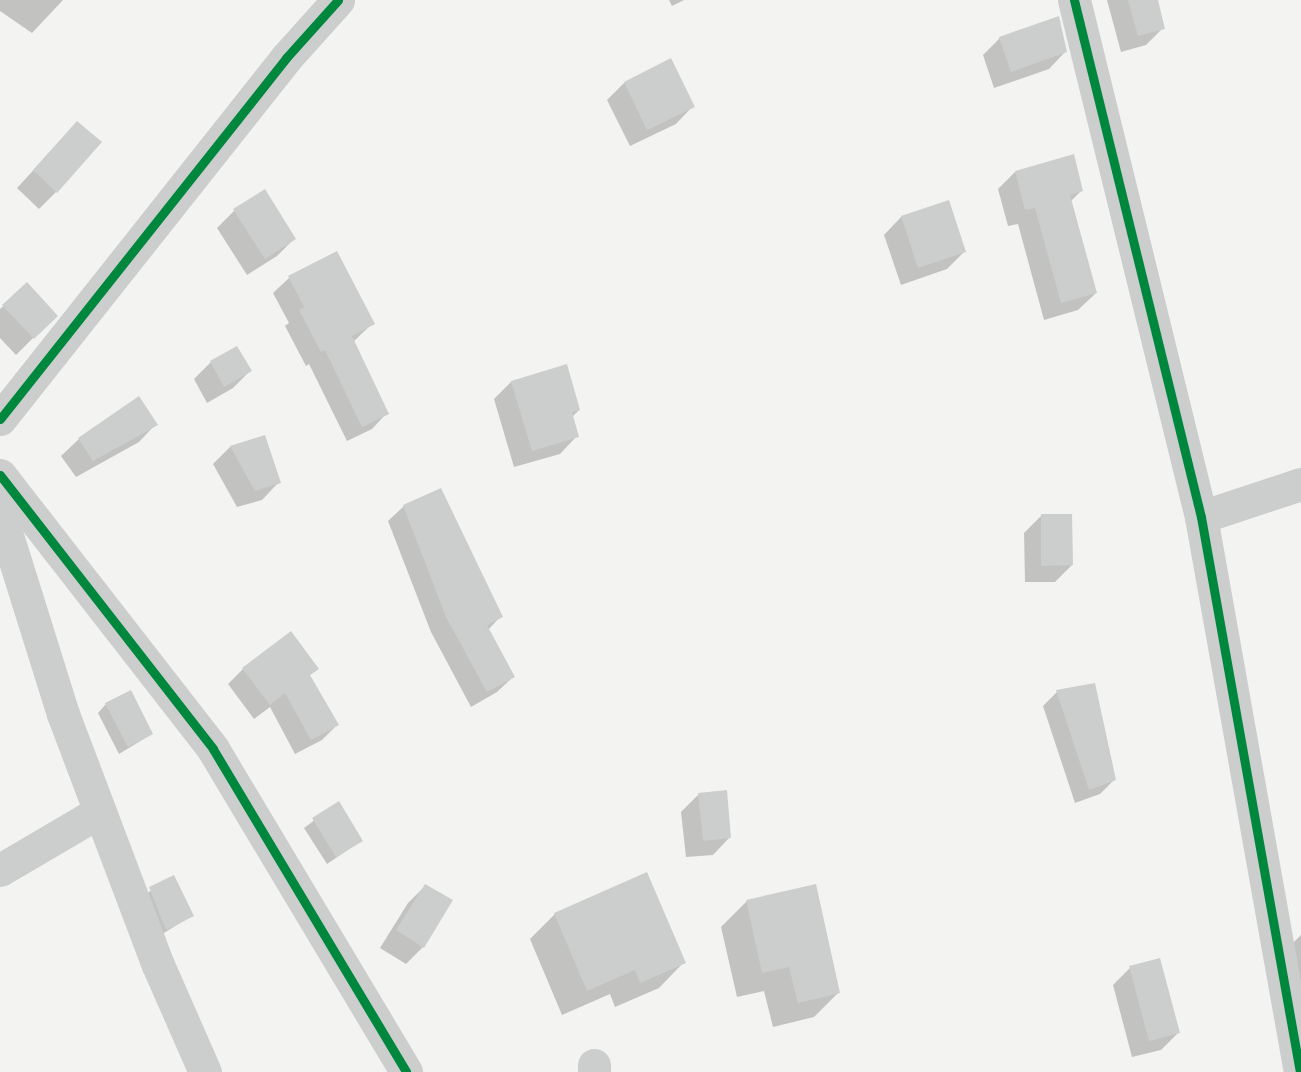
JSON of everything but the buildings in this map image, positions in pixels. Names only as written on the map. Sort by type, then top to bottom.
[{"type":"street","points":[[0,419],[286,58],[338,0]]},
{"type":"street","points":[[1074,0],[1202,517],[1300,1072]]},
{"type":"street","points":[[0,475],[213,749],[406,1072]]},
{"type":"street","points":[[1202,517],[1301,484]]},
{"type":"street","points":[[0,513],[63,714],[99,812],[205,1072]]},
{"type":"street","points":[[0,870],[99,812]]},
{"type":"cycle path","points":[[0,419],[286,58],[338,0]]},
{"type":"cycle path","points":[[1074,0],[1201,517],[1300,1072]]},
{"type":"cycle path","points":[[0,475],[213,749],[406,1072]]}]
